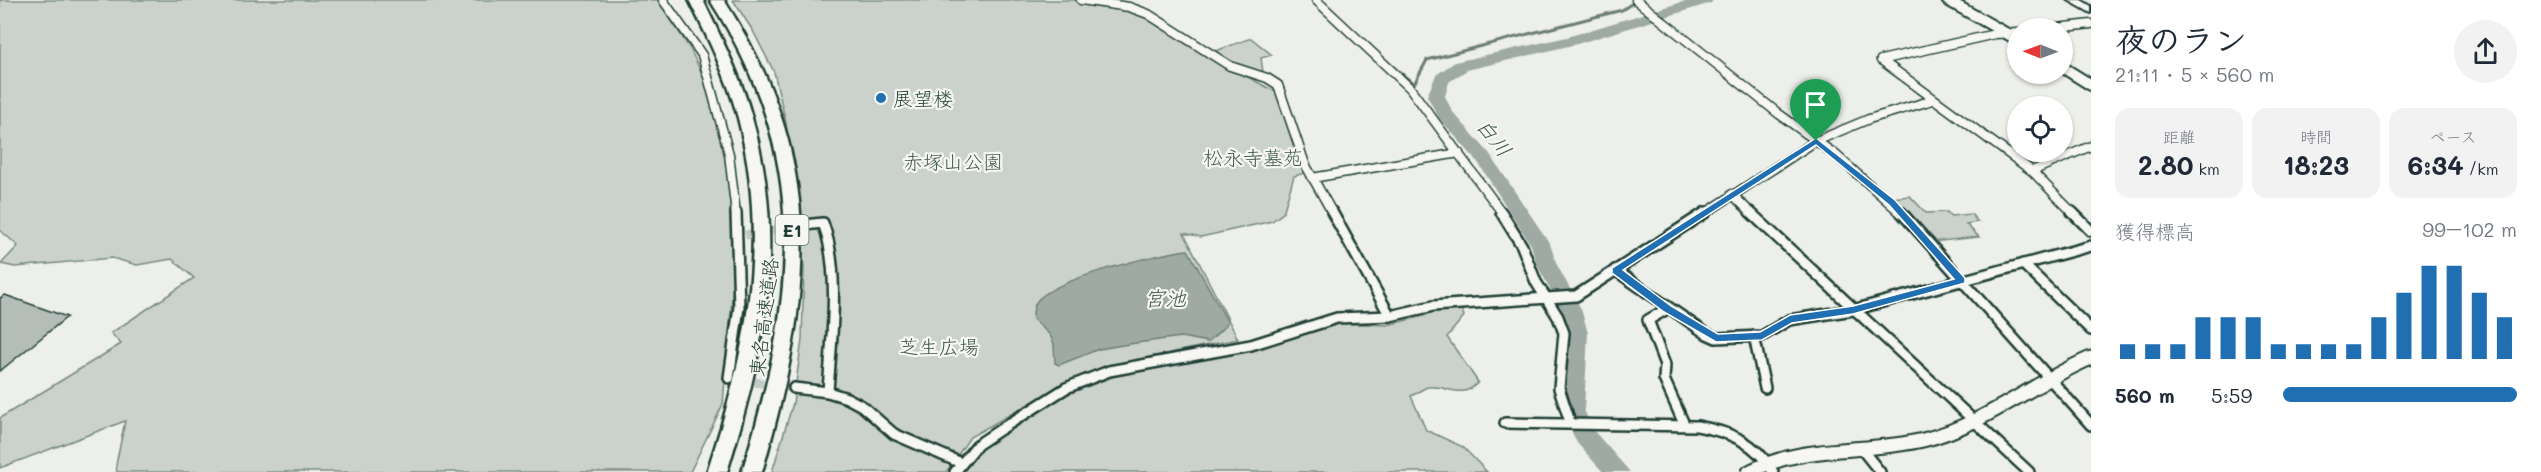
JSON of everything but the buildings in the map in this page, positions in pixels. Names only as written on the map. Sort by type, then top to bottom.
[{"type":"highway","name":"東名高速道路","points":[[696,0],[723,50],[745,111],[756,157],[763,211],[763,263],[757,319],[732,430],[717,472]]},
{"type":"highway","name":"東名高速道路","points":[[717,0],[739,34],[768,94],[781,136],[789,180],[793,240],[789,304],[778,378],[752,472]]},
{"type":"main road","points":[[2073,0],[2091,10]]},
{"type":"street","points":[[663,0],[702,56],[729,154],[741,235],[739,307],[729,378]]},
{"type":"street","points":[[1081,0],[1138,10],[1189,38],[1230,66],[1273,80],[1278,85],[1305,164],[1390,316]]},
{"type":"street","points":[[1316,0],[1410,88],[1511,225],[1564,333],[1559,388],[1570,422]]},
{"type":"street","points":[[1636,0],[1892,202],[2091,425]]},
{"type":"street","points":[[1947,0],[2007,31]]},
{"type":"street","points":[[2073,26],[2091,24]]},
{"type":"street","points":[[2007,34],[1995,34],[1881,60],[2032,171],[2091,231]]},
{"type":"street","points":[[2073,74],[2091,85]]},
{"type":"street","points":[[794,388],[828,392],[862,406],[894,434],[958,468],[977,445],[1001,429],[1066,388],[1109,371],[1251,345],[1337,318],[1390,316],[1433,306],[1576,296],[1816,141],[1869,119],[1933,100]]},
{"type":"street","points":[[2032,171],[2091,146]]},
{"type":"street","points":[[1312,178],[1459,153]]},
{"type":"street","points":[[1732,194],[1794,257],[2029,472]]},
{"type":"street","points":[[804,225],[823,223],[828,237],[832,290],[828,392]]},
{"type":"street","points":[[1615,270],[1667,309],[1716,338],[1770,333],[1790,320],[1853,310],[2091,246]]},
{"type":"street","points":[[2023,264],[2091,330]]},
{"type":"street","points":[[1667,309],[1648,320],[1665,365],[1664,379],[1684,424]]},
{"type":"street","points":[[1754,336],[1765,388]]},
{"type":"street","points":[[1749,472],[1771,467],[1780,457],[1921,441],[1977,422],[2047,378],[2091,358]]},
{"type":"street","points":[[1505,423],[1684,424],[1726,431],[1755,448],[1771,467]]},
{"type":"street","points":[[1860,447],[1880,472]]},
{"type":"green space","points":[[0,0],[658,0],[690,49],[706,82],[725,155],[732,206],[734,274],[723,404],[690,472],[117,472],[116,465],[125,421],[0,468],[0,418],[121,344],[111,333],[194,278],[172,259],[137,265],[112,258],[15,267],[1,264],[18,246],[0,230]]},
{"type":"green space","name":"赤塚山公園","points":[[733,0],[1109,0],[1111,5],[1136,11],[1213,52],[1251,38],[1272,55],[1261,58],[1263,72],[1242,74],[1276,92],[1305,173],[1294,176],[1283,213],[1272,221],[1201,237],[1184,233],[1238,339],[1120,363],[1070,381],[970,437],[946,472],[772,472],[793,403],[802,340],[804,268],[786,123],[774,72],[753,31]]},
{"type":"green space","points":[[1910,196],[1926,213],[1947,212],[1951,216],[1971,214],[1978,222],[1966,224],[1979,237],[1931,242],[1891,198]]},
{"type":"green space","points":[[1461,308],[1464,316],[1447,337],[1478,382],[1467,391],[1428,387],[1411,396],[1426,430],[1463,447],[1487,472],[962,472],[987,441],[1057,398],[1133,369],[1287,338],[1337,323],[1387,325],[1424,316],[1437,310]]},
{"type":"water","name":"宮池","points":[[1188,250],[1227,321],[1226,325],[1208,342],[1181,337],[1129,344],[1099,349],[1059,365],[1055,363],[1054,344],[1050,335],[1033,319],[1033,310],[1037,301],[1064,284],[1108,268]]},
{"type":"waterway","name":"白川","points":[[1618,472],[1585,436],[1573,410],[1577,333],[1571,309],[1547,265],[1540,244],[1483,157],[1445,114],[1436,96],[1442,79],[1461,66],[1571,41],[1705,0]]},
{"type":"waterway","points":[[1386,61],[1414,84],[1427,60],[1622,10],[1634,2]]},
{"type":"tunnel","points":[[745,235],[795,227]]},
{"type":"tunnel","points":[[741,380],[794,388]]},
{"type":"place","name":"展望楼","points":[[881,98]]},
{"type":"route","points":[[1816,141],[1892,202],[1961,280],[1853,310],[1790,320],[1762,336],[1716,338],[1667,309],[1615,270],[1732,194],[1816,141]]},
{"type":"park label","name":"松永寺墓苑","points":[[1253,157]]},
{"type":"park label","name":"芝生広場","points":[[939,346]]}]
